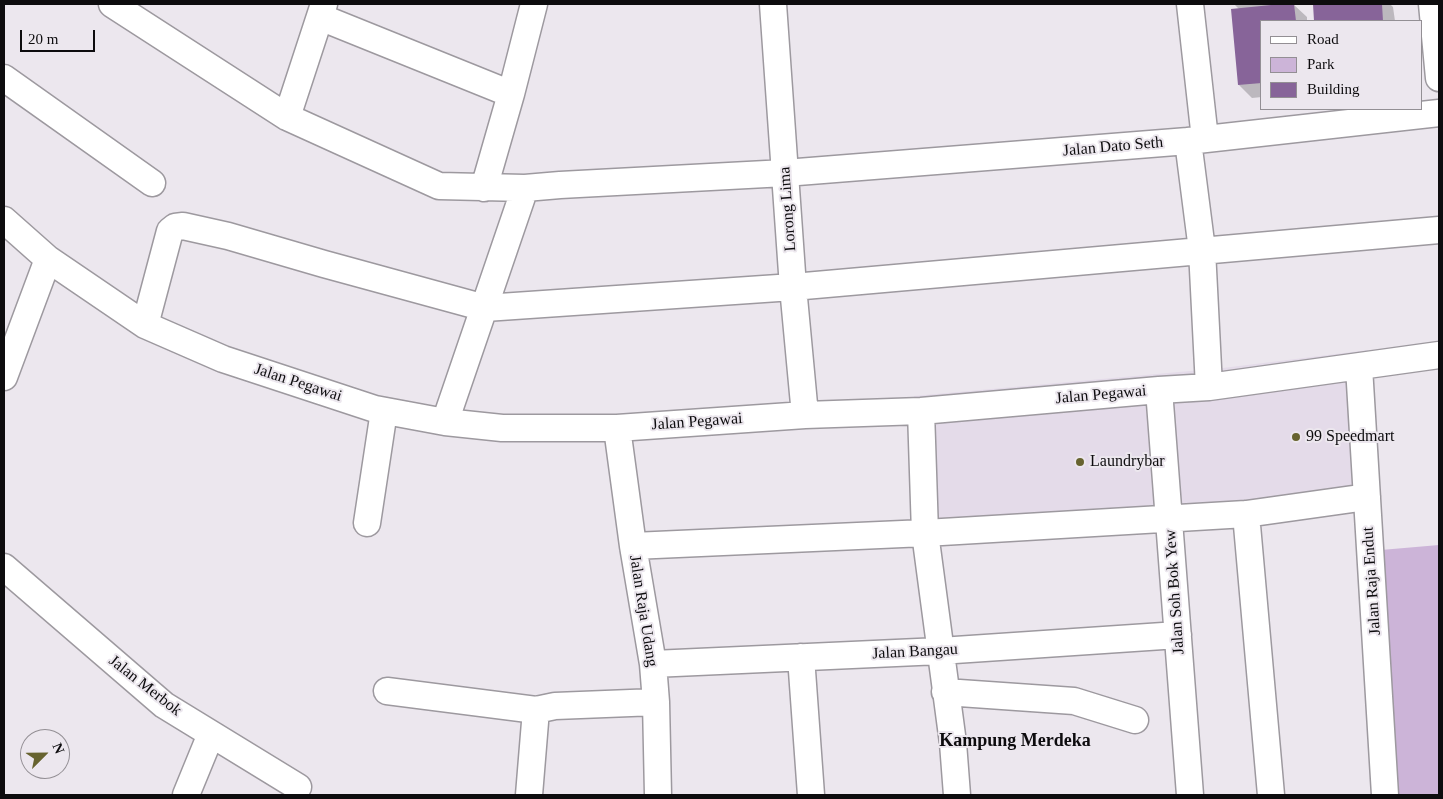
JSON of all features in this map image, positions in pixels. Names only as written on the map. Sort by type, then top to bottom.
[{"type":"street","name":"Jalan Dato Seth","points":[[112,4],[287,117],[439,186],[525,188],[785,173],[1196,140],[1439,113]]},
{"type":"street","points":[[484,188],[534,4]]},
{"type":"street","name":"Lorong Lima","points":[[772,4],[793,287],[805,415]]},
{"type":"street","points":[[1190,4],[1209,387]]},
{"type":"street","points":[[1432,4],[1439,78]]},
{"type":"street","points":[[287,117],[322,10],[511,94]]},
{"type":"street","points":[[4,78],[152,183]]},
{"type":"street","points":[[445,422],[525,188]]},
{"type":"street","name":"Jalan Pegawai","points":[[4,220],[48,259],[144,325],[223,359],[375,409],[445,422],[502,428],[617,428],[805,415],[921,410],[1209,387],[1439,355]]},
{"type":"street","points":[[144,325],[170,231],[175,227],[183,226],[228,236],[485,308],[793,287],[1439,230]]},
{"type":"street","points":[[4,377],[48,259]]},
{"type":"street","name":"Jalan Raja Endut","points":[[1359,367],[1385,795]]},
{"type":"street","name":"Jalan Soh Bok Yew","points":[[1159,390],[1190,795]]},
{"type":"street","points":[[367,523],[384,410]]},
{"type":"street","points":[[921,410],[925,533],[953,743],[957,795]]},
{"type":"street","name":"Jalan Raja Udang","points":[[617,428],[633,546],[653,664],[656,702],[658,795]]},
{"type":"street","points":[[633,546],[925,533],[1246,514],[1367,496]]},
{"type":"street","points":[[1246,514],[1271,795]]},
{"type":"street","name":"Jalan Merbok","points":[[4,568],[164,705],[298,787]]},
{"type":"street","name":"Jalan Bangau","points":[[653,664],[940,651],[1178,635]]},
{"type":"street","points":[[801,657],[811,795]]},
{"type":"street","points":[[387,691],[536,710],[555,706],[656,702]]},
{"type":"street","points":[[945,692],[1074,701],[1135,720]]},
{"type":"street","points":[[528,795],[536,710]]},
{"type":"street","points":[[186,795],[211,734]]},
{"type":"shaded area","points":[[1368,350],[1376,501],[919,540],[914,396],[1223,368]]},
{"type":"green space","points":[[1439,545],[1439,795],[1399,795],[1381,550]]},
{"type":"building","points":[[1294,4],[1296,20],[1260,20],[1260,83],[1238,85],[1231,9]]},
{"type":"building","points":[[1313,4],[1382,4],[1383,20],[1314,20]]},
{"type":"place","name":"99 Speedmart","points":[[1296,437]]},
{"type":"place","name":"Laundrybar","points":[[1080,462]]},
{"type":"district","name":"Kampung Merdeka","points":[[1015,741]]}]
